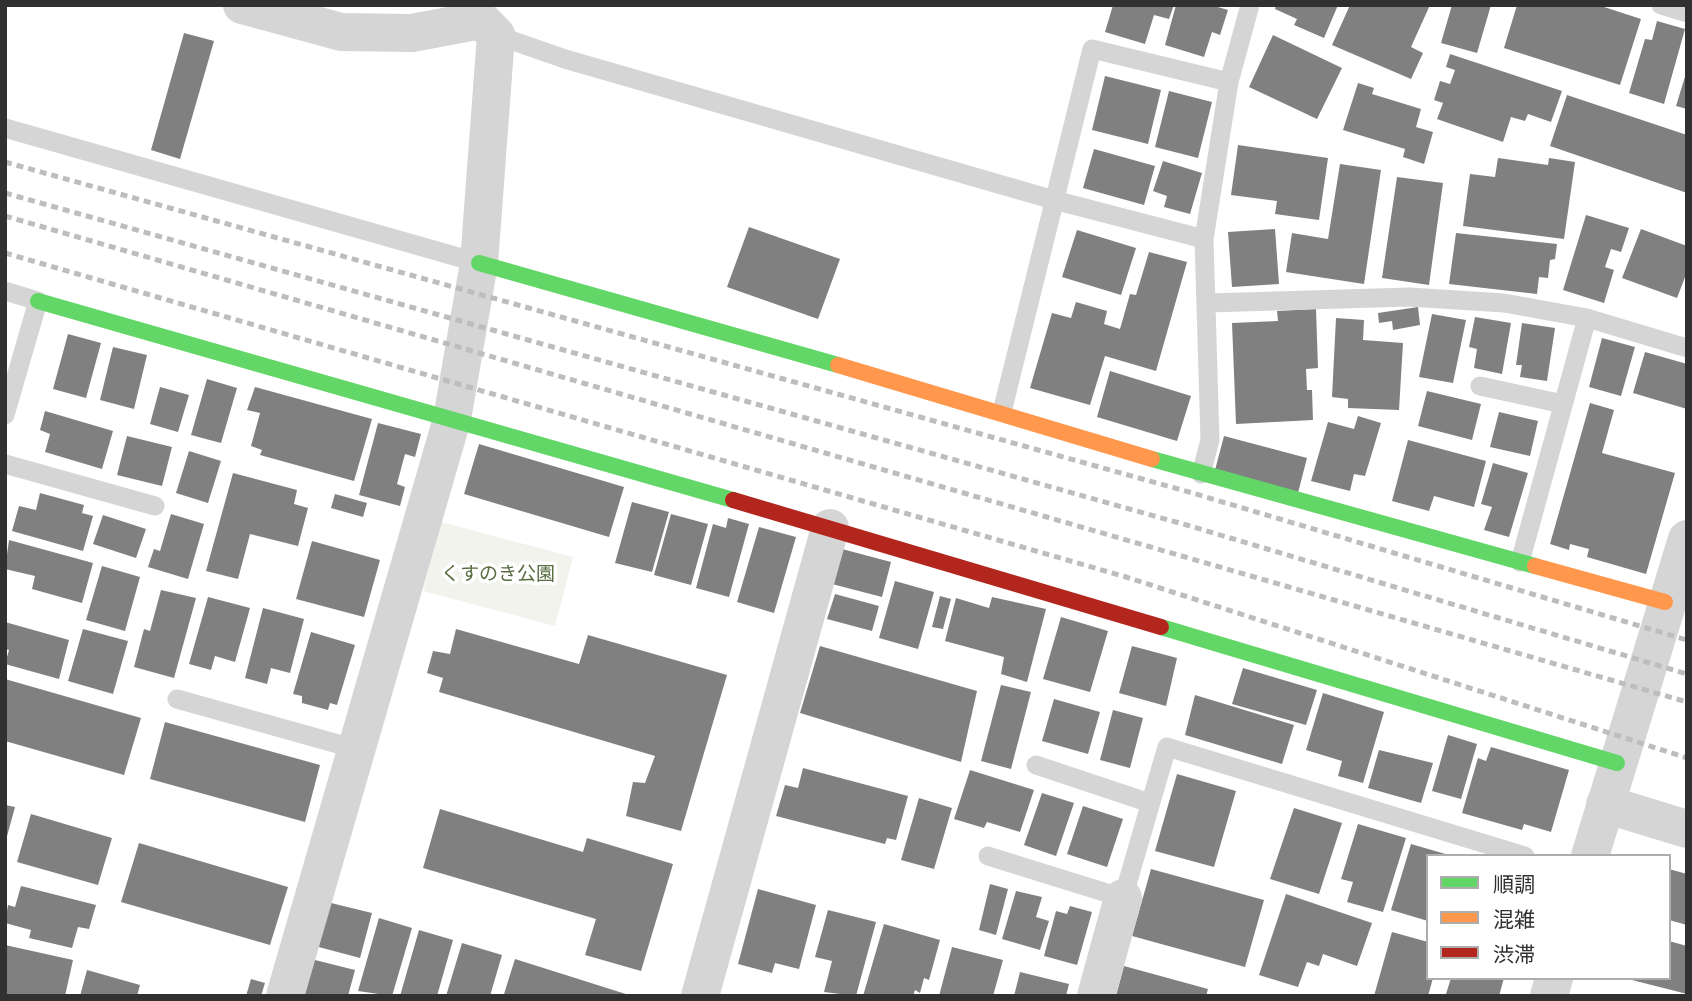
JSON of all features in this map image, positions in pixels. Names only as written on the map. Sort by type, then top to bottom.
[{"type":"street","points":[[242,5],[341,32],[412,33],[488,20],[479,263],[452,419],[285,996]]},
{"type":"street","points":[[479,263],[1002,412],[1201,474],[1676,605]]},
{"type":"street","points":[[38,301],[830,528],[1617,763]]},
{"type":"street","points":[[701,995],[830,528]]},
{"type":"street","points":[[1591,854],[1617,763],[1676,605],[1687,540]]},
{"type":"street","points":[[1605,804],[1687,829]]},
{"type":"street","points":[[1096,996],[1123,898]]},
{"type":"lane","points":[[1201,474],[1210,440],[1204,239],[1229,82],[1250,5]]},
{"type":"lane","points":[[1661,5],[1687,13]]},
{"type":"lane","points":[[488,20],[565,59],[1054,200],[1204,239]]},
{"type":"lane","points":[[1002,412],[1092,49],[1229,82]]},
{"type":"lane","points":[[5,128],[479,263]]},
{"type":"lane","points":[[5,291],[38,301],[5,415]]},
{"type":"lane","points":[[1208,303],[1409,297],[1504,303],[1587,318],[1687,348]]},
{"type":"lane","points":[[1520,562],[1587,318]]},
{"type":"lane","points":[[1480,386],[1563,404]]},
{"type":"lane","points":[[5,464],[155,506]]},
{"type":"lane","points":[[177,699],[356,749]]},
{"type":"lane","points":[[988,856],[1123,898],[1167,747],[1518,854]]},
{"type":"lane","points":[[1036,765],[1150,803]]},
{"type":"green space","name":"くすのき公園","points":[[441,522],[573,557],[555,626],[423,591]]},
{"type":"building","points":[[1113,5],[1174,5],[1169,19],[1154,15],[1145,44],[1105,32]]},
{"type":"building","points":[[1176,5],[1211,5],[1228,10],[1220,35],[1212,32],[1204,57],[1165,45]]},
{"type":"building","points":[[1276,5],[1338,5],[1324,38],[1294,25],[1297,19],[1275,9]]},
{"type":"building","points":[[1350,5],[1430,5],[1411,47],[1423,53],[1411,79],[1332,45]]},
{"type":"building","points":[[1452,5],[1491,5],[1477,53],[1441,43]]},
{"type":"building","points":[[1517,5],[1598,5],[1641,19],[1620,85],[1504,48]]},
{"type":"building","points":[[1657,21],[1685,29],[1664,104],[1629,93],[1645,39],[1652,40]]},
{"type":"building","points":[[184,33],[214,41],[180,159],[151,150]]},
{"type":"building","points":[[1273,35],[1342,68],[1317,119],[1249,87]]},
{"type":"building","points":[[1450,54],[1562,91],[1551,122],[1528,114],[1525,121],[1511,117],[1503,142],[1437,119],[1443,103],[1434,100],[1440,81],[1450,84],[1455,70],[1446,67]]},
{"type":"building","points":[[1687,70],[1687,109],[1676,106]]},
{"type":"building","points":[[1105,76],[1161,90],[1148,144],[1092,130]]},
{"type":"building","points":[[1358,83],[1374,88],[1372,94],[1421,109],[1416,127],[1433,132],[1424,164],[1403,157],[1405,149],[1343,130]]},
{"type":"building","points":[[1169,91],[1212,102],[1198,158],[1155,147]]},
{"type":"building","points":[[1567,95],[1687,135],[1687,193],[1550,146]]},
{"type":"building","points":[[1238,145],[1328,158],[1319,220],[1275,214],[1277,201],[1231,195]]},
{"type":"building","points":[[1094,149],[1155,166],[1144,205],[1083,188]]},
{"type":"building","points":[[1498,158],[1548,165],[1549,158],[1575,162],[1564,239],[1463,226],[1470,174],[1495,177]]},
{"type":"building","points":[[1163,161],[1202,173],[1190,214],[1164,207],[1167,196],[1153,191]]},
{"type":"building","points":[[1340,164],[1381,170],[1364,284],[1286,272],[1292,233],[1328,239]]},
{"type":"building","points":[[1397,177],[1443,183],[1429,285],[1382,278]]},
{"type":"building","points":[[1586,215],[1629,228],[1621,252],[1611,249],[1605,267],[1614,270],[1604,303],[1563,290]]},
{"type":"building","points":[[749,227],[840,259],[818,319],[727,287]]},
{"type":"building","points":[[1275,229],[1279,284],[1232,287],[1228,232]]},
{"type":"building","points":[[1641,229],[1687,246],[1687,272],[1677,298],[1622,278]]},
{"type":"building","points":[[1077,230],[1136,248],[1121,295],[1062,277]]},
{"type":"building","points":[[1456,233],[1557,244],[1555,259],[1550,260],[1548,278],[1539,277],[1537,294],[1449,284]]},
{"type":"building","points":[[1149,252],[1187,262],[1156,371],[1105,356],[1090,405],[1030,388],[1052,313],[1071,318],[1076,302],[1107,311],[1104,324],[1120,329],[1130,294],[1136,295]]},
{"type":"building","points":[[1418,307],[1420,325],[1393,330],[1392,321],[1379,323],[1378,313]]},
{"type":"building","points":[[1316,309],[1318,368],[1306,369],[1307,390],[1312,390],[1313,420],[1236,424],[1232,323],[1278,321],[1277,311]]},
{"type":"building","points":[[1432,314],[1466,320],[1453,383],[1419,377]]},
{"type":"building","points":[[1475,317],[1511,323],[1502,374],[1474,368],[1477,349],[1469,347]]},
{"type":"building","points":[[1336,318],[1364,320],[1363,340],[1403,343],[1399,410],[1348,408],[1348,399],[1332,397]]},
{"type":"building","points":[[1522,323],[1555,328],[1547,381],[1520,377],[1522,365],[1516,365]]},
{"type":"building","points":[[68,334],[101,343],[86,398],[53,389]]},
{"type":"building","points":[[1602,338],[1635,347],[1621,396],[1589,387]]},
{"type":"building","points":[[113,347],[147,355],[134,409],[100,400]]},
{"type":"building","points":[[1645,352],[1687,364],[1687,409],[1633,393]]},
{"type":"building","points":[[1110,371],[1191,396],[1177,441],[1097,417]]},
{"type":"building","points":[[207,379],[237,388],[221,443],[191,435]]},
{"type":"building","points":[[160,387],[189,395],[178,432],[150,424]]},
{"type":"building","points":[[255,387],[372,419],[354,481],[260,455],[262,450],[251,446],[260,413],[247,410]]},
{"type":"building","points":[[1427,391],[1481,404],[1472,440],[1418,426]]},
{"type":"building","points":[[1590,403],[1614,410],[1602,453],[1675,473],[1646,574],[1587,557],[1589,549],[1570,544],[1569,550],[1550,544]]},
{"type":"building","points":[[45,411],[113,431],[102,469],[45,452],[50,434],[40,430]]},
{"type":"building","points":[[1499,412],[1538,421],[1530,456],[1490,447]]},
{"type":"building","points":[[1358,416],[1381,423],[1365,476],[1354,474],[1350,491],[1311,481],[1328,422],[1354,429]]},
{"type":"building","points":[[378,423],[421,434],[415,457],[405,454],[397,484],[405,487],[400,506],[359,495]]},
{"type":"building","points":[[127,436],[172,447],[162,486],[117,475]]},
{"type":"building","points":[[1224,436],[1307,458],[1298,493],[1215,470]]},
{"type":"building","points":[[1408,440],[1486,461],[1474,507],[1434,496],[1429,511],[1392,501]]},
{"type":"building","points":[[479,444],[624,487],[609,537],[464,494]]},
{"type":"building","points":[[189,451],[221,461],[208,503],[176,493]]},
{"type":"building","points":[[1493,463],[1528,473],[1509,537],[1484,530],[1492,507],[1481,504]]},
{"type":"building","points":[[233,473],[297,490],[294,504],[308,508],[298,546],[250,534],[238,579],[206,571]]},
{"type":"building","points":[[40,493],[84,505],[82,513],[93,516],[83,551],[12,531],[19,506],[36,510]]},
{"type":"building","points":[[335,494],[367,503],[363,517],[331,508]]},
{"type":"building","points":[[632,502],[669,512],[652,572],[615,563]]},
{"type":"building","points":[[171,514],[204,524],[188,579],[148,567],[154,549],[160,551]]},
{"type":"building","points":[[671,514],[708,524],[691,585],[654,575]]},
{"type":"building","points":[[103,515],[146,529],[136,558],[93,544]]},
{"type":"building","points":[[728,518],[749,524],[729,597],[696,588],[713,524],[726,528]]},
{"type":"building","points":[[759,527],[796,537],[774,613],[737,602]]},
{"type":"building","points":[[9,540],[93,563],[82,603],[32,589],[35,576],[5,569]]},
{"type":"building","points":[[312,541],[380,560],[364,617],[296,599]]},
{"type":"building","points":[[842,549],[891,562],[882,597],[832,584]]},
{"type":"building","points":[[102,566],[140,577],[125,631],[86,620]]},
{"type":"building","points":[[895,581],[934,592],[918,649],[879,638]]},
{"type":"building","points":[[161,590],[196,598],[174,678],[134,667],[144,629],[150,631]]},
{"type":"building","points":[[835,594],[879,606],[872,631],[827,619]]},
{"type":"building","points":[[940,596],[951,599],[943,629],[932,627]]},
{"type":"building","points":[[208,597],[250,608],[235,662],[215,656],[211,670],[189,664]]},
{"type":"building","points":[[992,597],[1046,609],[1027,682],[1001,674],[1004,657],[945,641],[956,598],[989,608]]},
{"type":"building","points":[[263,608],[304,619],[290,673],[271,668],[267,684],[245,678]]},
{"type":"building","points":[[1061,617],[1108,631],[1090,692],[1043,679]]},
{"type":"building","points":[[5,622],[69,640],[59,679],[5,664],[9,650],[5,649]]},
{"type":"building","points":[[83,629],[128,641],[113,694],[68,681]]},
{"type":"building","points":[[456,629],[579,664],[588,635],[727,675],[681,831],[626,816],[633,782],[645,783],[655,756],[439,692],[443,678],[427,673],[433,651],[450,654]]},
{"type":"building","points":[[311,632],[355,645],[337,705],[330,703],[328,710],[302,703],[302,696],[293,694]]},
{"type":"building","points":[[820,646],[977,691],[961,762],[800,713]]},
{"type":"building","points":[[1132,646],[1177,658],[1166,706],[1119,693]]},
{"type":"building","points":[[1243,668],[1317,690],[1306,725],[1232,704]]},
{"type":"building","points":[[5,679],[141,718],[124,775],[5,741]]},
{"type":"building","points":[[1001,685],[1031,692],[1011,769],[981,761]]},
{"type":"building","points":[[1323,693],[1384,712],[1363,783],[1338,776],[1342,761],[1306,750]]},
{"type":"building","points":[[1195,695],[1294,725],[1282,764],[1185,735]]},
{"type":"building","points":[[1054,699],[1100,712],[1088,754],[1042,741]]},
{"type":"building","points":[[1113,710],[1143,718],[1130,768],[1100,760]]},
{"type":"building","points":[[165,722],[320,765],[305,822],[150,779]]},
{"type":"building","points":[[1448,735],[1477,744],[1461,799],[1432,791]]},
{"type":"building","points":[[1491,747],[1569,770],[1551,832],[1524,824],[1522,830],[1462,813],[1478,758],[1486,761]]},
{"type":"building","points":[[1379,750],[1433,763],[1421,803],[1368,788]]},
{"type":"building","points":[[803,768],[908,796],[896,840],[887,838],[885,844],[776,816],[785,785],[798,788]]},
{"type":"building","points":[[970,770],[1034,790],[1020,832],[987,822],[984,828],[954,819]]},
{"type":"building","points":[[1177,774],[1236,791],[1214,867],[1155,851]]},
{"type":"building","points":[[1042,793],[1074,803],[1056,856],[1024,845]]},
{"type":"building","points":[[919,798],[952,808],[934,869],[901,860]]},
{"type":"building","points":[[5,805],[15,807],[6,840],[5,840]]},
{"type":"building","points":[[1083,806],[1123,819],[1107,867],[1067,854]]},
{"type":"building","points":[[1294,808],[1342,823],[1319,894],[1270,879]]},
{"type":"building","points":[[440,809],[583,852],[587,838],[673,864],[641,971],[585,955],[596,919],[423,868]]},
{"type":"building","points":[[31,814],[112,838],[98,885],[17,862]]},
{"type":"building","points":[[1358,824],[1406,838],[1383,912],[1347,902],[1353,882],[1341,879]]},
{"type":"building","points":[[139,843],[288,887],[270,945],[121,902]]},
{"type":"building","points":[[1411,844],[1446,854],[1426,854],[1426,920],[1391,910]]},
{"type":"building","points":[[1151,869],[1264,900],[1245,967],[1132,936]]},
{"type":"building","points":[[1671,870],[1687,874],[1687,925],[1671,921]]},
{"type":"building","points":[[990,884],[1008,889],[996,935],[979,930]]},
{"type":"building","points":[[21,886],[96,905],[89,929],[78,927],[72,948],[29,938],[31,930],[5,923],[8,905],[15,907]]},
{"type":"building","points":[[758,889],[816,905],[799,969],[775,963],[772,973],[738,964]]},
{"type":"building","points":[[1016,891],[1042,897],[1036,917],[1049,921],[1040,950],[1002,939]]},
{"type":"building","points":[[1286,894],[1372,923],[1357,966],[1323,954],[1319,966],[1307,962],[1298,987],[1259,975]]},
{"type":"building","points":[[327,902],[372,913],[360,958],[315,946]]},
{"type":"building","points":[[1070,906],[1092,912],[1077,965],[1044,956],[1056,911],[1067,914]]},
{"type":"building","points":[[828,910],[876,922],[856,996],[824,992],[832,961],[815,957]]},
{"type":"building","points":[[379,918],[412,928],[392,996],[358,991]]},
{"type":"building","points":[[884,924],[940,940],[929,980],[924,978],[920,993],[915,990],[913,996],[863,996]]},
{"type":"building","points":[[419,930],[453,940],[437,996],[400,996]]},
{"type":"building","points":[[1392,932],[1426,941],[1426,980],[1432,980],[1428,996],[1374,996]]},
{"type":"building","points":[[1671,942],[1687,946],[1687,994],[1632,980],[1671,980]]},
{"type":"building","points":[[462,943],[502,955],[490,996],[446,996]]},
{"type":"building","points":[[5,945],[73,960],[65,996],[5,996]]},
{"type":"building","points":[[952,947],[1003,960],[993,996],[939,996]]},
{"type":"building","points":[[311,959],[355,970],[348,996],[301,996]]},
{"type":"building","points":[[515,959],[629,995],[629,996],[504,994]]},
{"type":"building","points":[[1124,966],[1208,989],[1206,996],[1116,996]]},
{"type":"building","points":[[87,970],[140,985],[137,996],[80,996]]},
{"type":"building","points":[[1020,972],[1069,984],[1066,996],[1014,996]]},
{"type":"building","points":[[251,979],[265,983],[261,996],[246,996]]},
{"type":"building","points":[[1450,980],[1503,980],[1499,996],[1446,994]]},
{"type":"railway","points":[[5,162],[1189,492],[1687,640]]},
{"type":"railway","points":[[5,193],[1190,526],[1687,674]]},
{"type":"railway","points":[[5,216],[1687,702]]},
{"type":"railway","points":[[5,253],[1126,577],[1687,758]]},
{"type":"traffic: fast","points":[[479,263],[838,365]]},
{"type":"traffic: fast","points":[[38,301],[733,500]]},
{"type":"traffic: fast","points":[[1152,459],[1535,566]]},
{"type":"traffic: fast","points":[[1161,627],[1617,763]]},
{"type":"traffic: slow","points":[[838,365],[1152,459]]},
{"type":"traffic: slow","points":[[1535,566],[1665,602]]},
{"type":"traffic: jam","points":[[733,500],[1161,627]]}]
